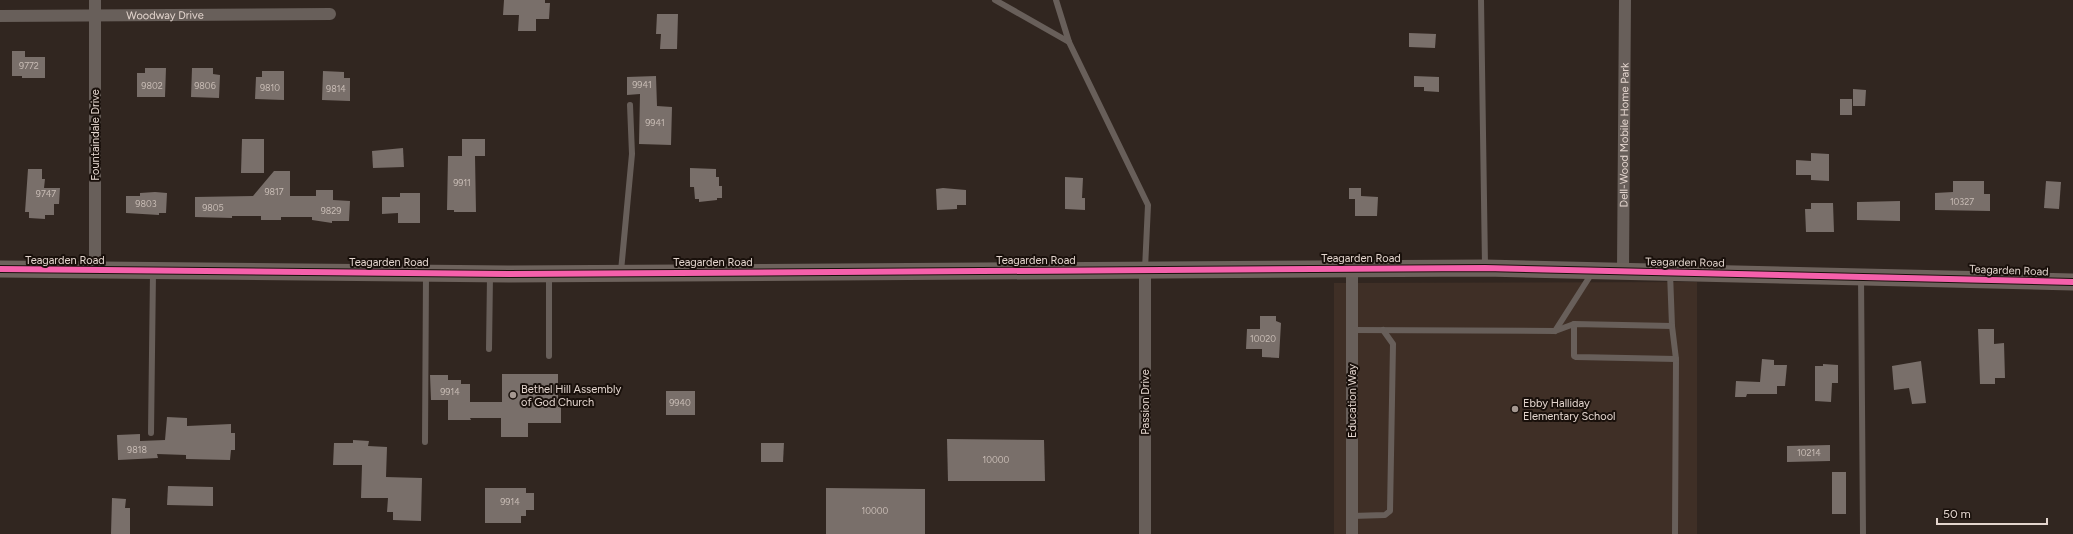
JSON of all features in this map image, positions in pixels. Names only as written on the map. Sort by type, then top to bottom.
[{"type":"street","name":"Fountaindale Drive","points":[[95,0],[95,270]]},
{"type":"street","name":"Dell-Wood Mobile Home Park","points":[[1623,270],[1625,0]]},
{"type":"street","name":"Woodway Drive","points":[[0,16],[330,14]]},
{"type":"street","name":"Education Way","points":[[1352,268],[1352,534]]},
{"type":"street","name":"Teagarden Road","points":[[0,269],[426,272],[490,274],[1485,268],[1670,271],[2073,282]]},
{"type":"street","name":"Passion Drive","points":[[1145,534],[1146,269]]},
{"type":"lane","points":[[995,0],[1069,42]]},
{"type":"lane","points":[[1056,0],[1069,42],[1148,205],[1146,269]]},
{"type":"lane","points":[[1481,0],[1485,268]]},
{"type":"lane","points":[[621,273],[632,154],[630,105]]},
{"type":"lane","points":[[151,433],[153,270]]},
{"type":"lane","points":[[1555,330],[1594,270]]},
{"type":"lane","points":[[1670,271],[1672,326],[1676,359],[1675,534]]},
{"type":"lane","points":[[425,442],[426,272]]},
{"type":"lane","points":[[549,356],[550,273]]},
{"type":"lane","points":[[489,349],[490,274]]},
{"type":"lane","points":[[1861,276],[1863,534]]},
{"type":"lane","points":[[1352,330],[1555,330],[1574,324],[1672,326]]},
{"type":"lane","points":[[1574,324],[1574,356],[1576,357],[1676,359]]},
{"type":"lane","points":[[1352,516],[1385,514],[1390,511],[1393,344],[1383,330]]},
{"type":"shaded area","name":"Ebby Halliday Elementary School","points":[[1697,282],[1697,534],[1334,534],[1334,283]]},
{"type":"building","points":[[504,0],[545,0],[545,3],[550,3],[549,19],[536,19],[536,31],[518,31],[519,15],[503,15]]},
{"type":"building","points":[[657,14],[678,14],[677,49],[660,49],[661,34],[656,34]]},
{"type":"building","points":[[1409,33],[1436,34],[1435,48],[1409,47]]},
{"type":"building","points":[[12,51],[25,51],[25,57],[45,57],[45,78],[22,78],[22,76],[12,76]]},
{"type":"building","points":[[145,68],[166,68],[165,97],[137,97],[137,73],[145,73]]},
{"type":"building","points":[[192,68],[213,68],[213,74],[220,75],[219,98],[191,97]]},
{"type":"building","points":[[262,71],[284,71],[284,100],[255,99],[256,77],[262,77]]},
{"type":"building","points":[[323,71],[344,72],[344,78],[350,78],[350,101],[322,100]]},
{"type":"building","points":[[656,76],[657,106],[672,107],[671,145],[639,144],[640,94],[627,95],[627,77]]},
{"type":"building","points":[[1414,76],[1439,77],[1439,92],[1424,91],[1424,87],[1414,87]]},
{"type":"building","points":[[1853,89],[1866,90],[1865,106],[1853,106]]},
{"type":"building","points":[[1840,99],[1852,99],[1852,115],[1840,115]]},
{"type":"building","points":[[242,139],[264,139],[264,173],[241,173]]},
{"type":"building","points":[[462,139],[485,139],[485,156],[475,156],[476,212],[454,212],[454,210],[447,210],[448,156],[462,156]]},
{"type":"building","points":[[403,148],[404,167],[373,168],[372,151]]},
{"type":"building","points":[[1811,153],[1829,154],[1829,181],[1811,180],[1811,175],[1796,175],[1796,160],[1811,161]]},
{"type":"building","points":[[690,168],[716,169],[716,177],[719,177],[719,186],[722,186],[722,198],[699,202],[699,199],[695,199],[694,187],[690,187]]},
{"type":"building","points":[[28,169],[42,169],[42,179],[45,179],[44,188],[60,188],[59,204],[54,204],[54,215],[45,215],[45,219],[29,218],[29,212],[25,212]]},
{"type":"building","points":[[274,171],[290,171],[290,196],[316,196],[316,190],[333,190],[333,200],[350,201],[349,221],[332,221],[332,223],[312,220],[312,217],[281,217],[281,220],[261,220],[261,216],[232,216],[232,218],[195,217],[195,197],[253,196]]},
{"type":"building","points":[[1065,177],[1083,178],[1082,198],[1085,198],[1085,210],[1065,209]]},
{"type":"building","points":[[1953,181],[1984,181],[1984,194],[1990,194],[1990,211],[1935,210],[1935,193],[1953,192]]},
{"type":"building","points":[[2046,181],[2061,182],[2059,209],[2044,208]]},
{"type":"building","points":[[943,188],[966,190],[966,205],[957,205],[957,209],[937,210],[936,189]]},
{"type":"building","points":[[1349,188],[1361,188],[1361,196],[1378,197],[1377,216],[1355,216],[1355,199],[1349,199]]},
{"type":"building","points":[[140,193],[167,193],[166,213],[159,213],[159,215],[126,213],[126,196],[140,196]]},
{"type":"building","points":[[400,193],[420,193],[420,223],[398,223],[398,213],[382,214],[382,197],[400,197]]},
{"type":"building","points":[[1900,201],[1900,221],[1857,220],[1857,202]]},
{"type":"building","points":[[1811,203],[1833,203],[1834,232],[1806,232],[1805,209],[1811,209]]},
{"type":"building","points":[[1260,316],[1276,316],[1276,321],[1281,323],[1279,358],[1262,357],[1262,349],[1246,349],[1247,329],[1260,329]]},
{"type":"building","points":[[1978,329],[1994,329],[1994,344],[2004,343],[2005,378],[1995,378],[1995,384],[1980,384]]},
{"type":"building","points":[[1762,359],[1774,360],[1774,365],[1787,365],[1785,386],[1777,386],[1777,394],[1747,394],[1746,397],[1735,397],[1736,381],[1760,382]]},
{"type":"building","points":[[1921,361],[1926,403],[1912,404],[1909,388],[1894,390],[1892,366]]},
{"type":"building","points":[[1823,364],[1838,365],[1838,383],[1832,383],[1831,402],[1815,401],[1815,366],[1823,366]]},
{"type":"building","points":[[502,374],[558,374],[558,407],[561,407],[561,423],[528,423],[528,437],[501,437],[501,418],[448,420],[448,400],[431,400],[430,375],[448,375],[448,380],[461,380],[461,384],[470,384],[470,402],[502,402]]},
{"type":"building","points":[[666,391],[695,391],[695,415],[666,415]]},
{"type":"building","points":[[167,417],[187,418],[187,426],[231,424],[231,433],[235,433],[235,450],[231,450],[230,460],[186,459],[186,455],[157,454],[158,458],[118,460],[117,435],[140,434],[140,441],[165,440]]},
{"type":"building","points":[[947,439],[1044,440],[1045,481],[948,481]]},
{"type":"building","points":[[353,440],[369,441],[368,446],[387,447],[386,477],[422,478],[421,521],[393,520],[393,512],[387,512],[388,498],[361,498],[362,465],[333,465],[334,443],[353,443]]},
{"type":"building","points":[[761,443],[784,443],[783,462],[761,462]]},
{"type":"building","points":[[1830,445],[1830,461],[1787,462],[1787,446]]},
{"type":"building","points":[[1832,472],[1846,472],[1846,514],[1832,514]]},
{"type":"building","points":[[168,486],[213,487],[213,506],[167,505]]},
{"type":"building","points":[[485,488],[526,488],[526,493],[534,493],[534,510],[526,510],[526,516],[521,516],[521,523],[485,523]]},
{"type":"building","points":[[826,488],[925,489],[925,534],[826,534]]},
{"type":"building","points":[[112,498],[126,499],[125,508],[130,508],[130,534],[111,534]]},
{"type":"cycle path","points":[[0,269],[509,274],[1485,268],[2073,282]]},
{"type":"place","name":"Bethel Hill Assembly of God Church","points":[[513,395]]},
{"type":"place","name":"Ebby Halliday Elementary School","points":[[1515,409]]}]
